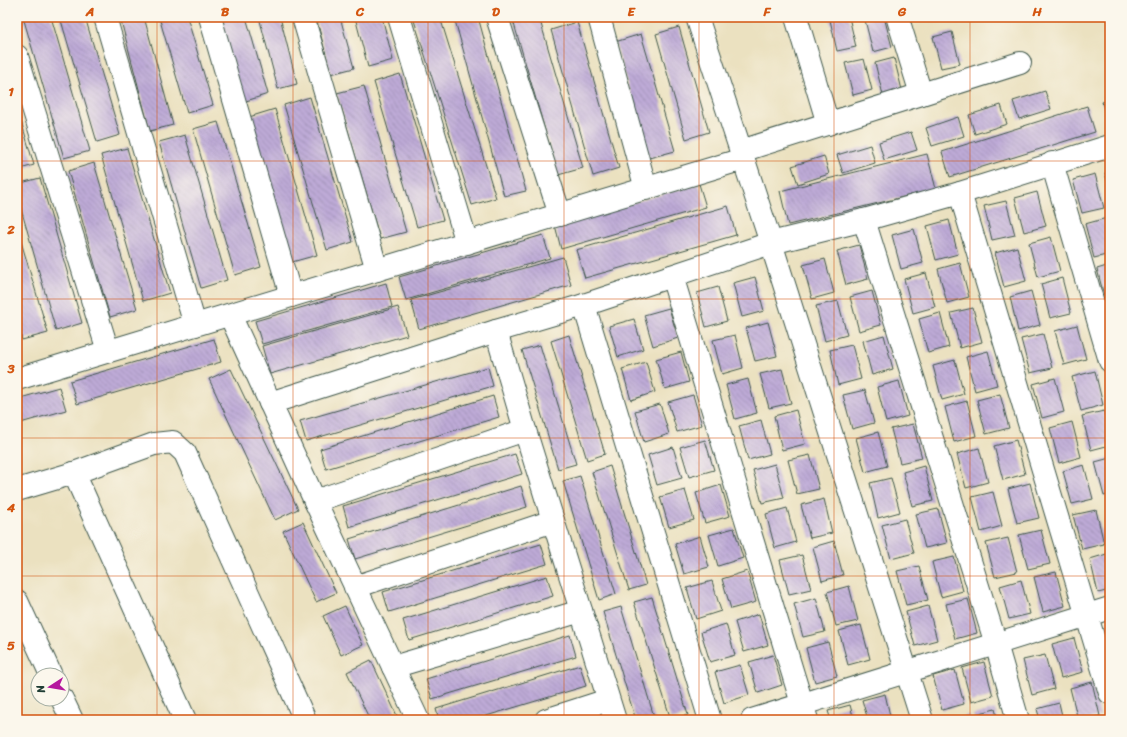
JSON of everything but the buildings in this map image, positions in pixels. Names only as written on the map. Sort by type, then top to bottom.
[{"type":"street","points":[[105,17],[195,326]]},
{"type":"street","points":[[210,17],[291,296]]},
{"type":"street","points":[[303,17],[377,270]]},
{"type":"street","points":[[399,17],[467,243]]},
{"type":"street","points":[[497,17],[560,215]]},
{"type":"street","points":[[599,17],[646,189]]},
{"type":"street","points":[[697,17],[771,242],[922,720]]},
{"type":"street","points":[[796,17],[828,124]]},
{"type":"street","points":[[898,19],[921,94]]},
{"type":"street","points":[[17,56],[108,351]]},
{"type":"street","points":[[18,377],[195,326],[646,189],[828,124],[1020,63]]},
{"type":"street","points":[[270,403],[496,331],[584,305],[771,242],[864,220],[960,193],[1110,146]]},
{"type":"street","points":[[1052,164],[1110,361]]},
{"type":"street","points":[[960,193],[1110,693]]},
{"type":"street","points":[[864,220],[996,644],[1018,720]]},
{"type":"street","points":[[672,276],[805,712]]},
{"type":"street","points":[[584,305],[710,720]]},
{"type":"street","points":[[230,315],[315,501],[418,720]]},
{"type":"street","points":[[496,331],[524,430],[611,710],[546,720]]},
{"type":"street","points":[[315,501],[524,430]]},
{"type":"street","points":[[17,490],[154,444],[173,442],[185,453],[305,720]]},
{"type":"street","points":[[74,472],[185,720]]},
{"type":"street","points":[[355,587],[553,521]]},
{"type":"street","points":[[17,600],[47,667]]},
{"type":"street","points":[[752,720],[805,712],[907,672],[1110,608]]},
{"type":"street","points":[[393,667],[581,611]]},
{"type":"street","points":[[66,707],[72,720]]}]
